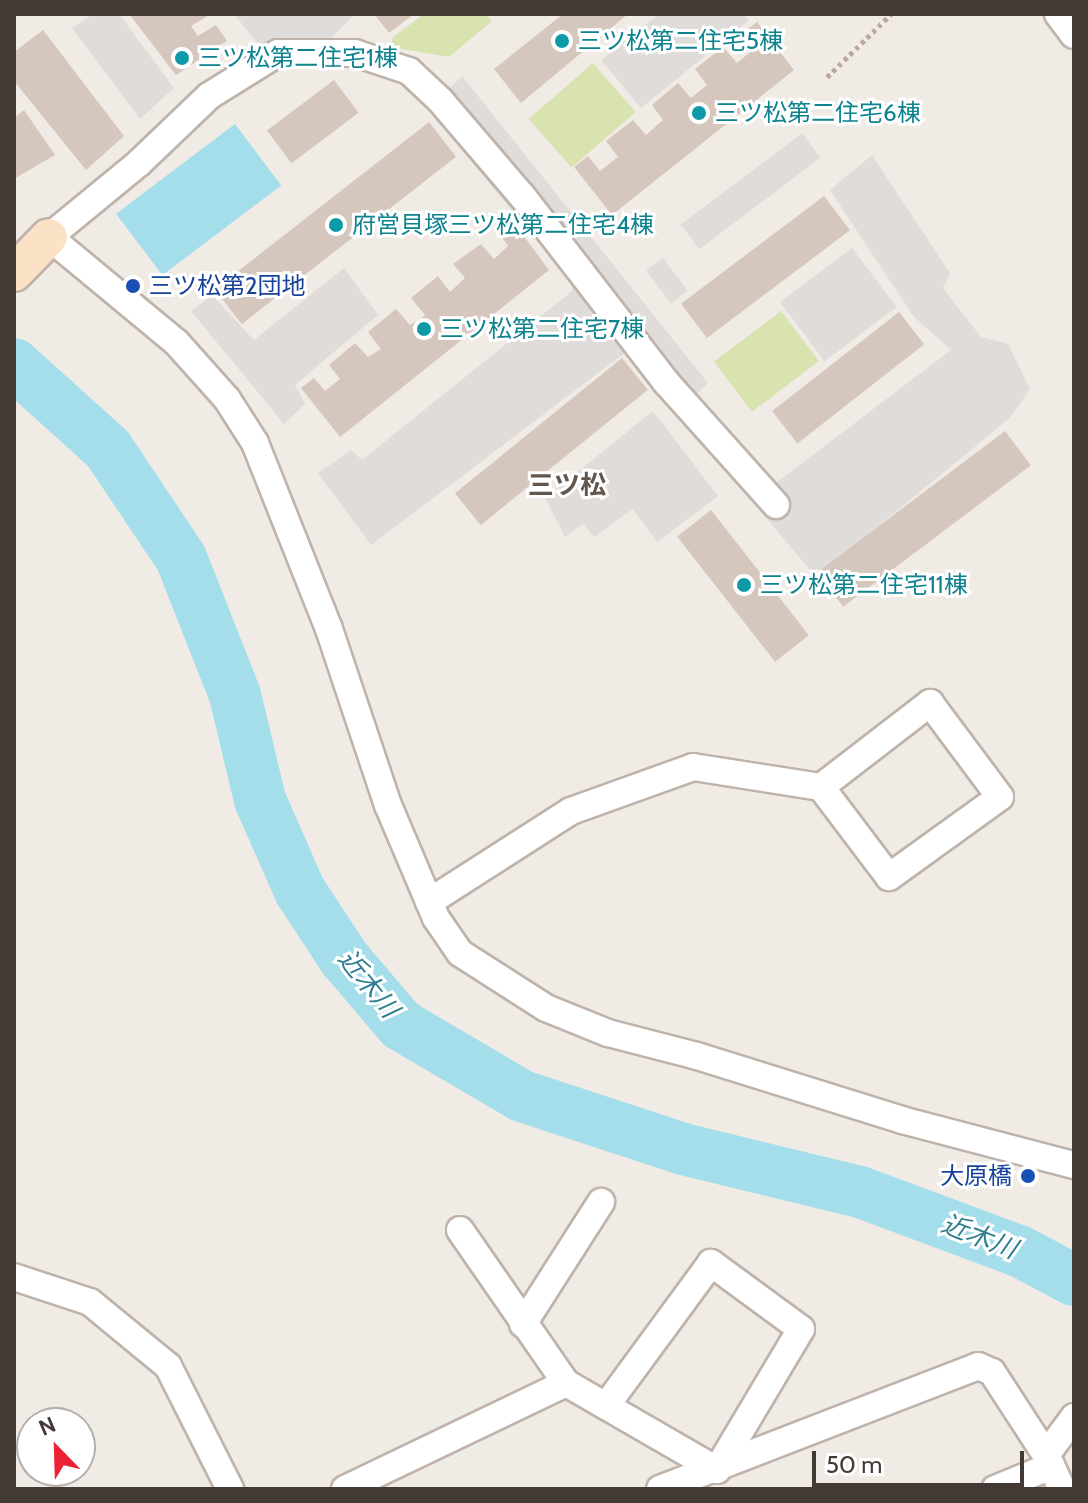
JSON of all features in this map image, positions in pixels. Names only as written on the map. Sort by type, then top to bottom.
[{"type":"street","points":[[1058,14],[1074,35]]},
{"type":"street","points":[[19,267],[49,237],[139,163],[209,96],[278,53],[355,53],[409,71],[522,196],[666,382],[776,505]]},
{"type":"street","points":[[49,237],[176,342],[227,399],[255,443],[280,498],[388,805],[429,902],[460,953],[546,1008],[608,1033],[697,1056],[902,1120],[1074,1165]]},
{"type":"street","points":[[429,902],[571,811],[693,767],[821,787],[889,877],[1000,797],[930,703],[821,787]]},
{"type":"street","points":[[523,1324],[601,1202]]},
{"type":"street","points":[[460,1230],[566,1383],[606,1406],[709,1478]]},
{"type":"street","points":[[606,1406],[711,1263],[801,1329],[709,1478]]},
{"type":"street","points":[[14,1277],[90,1302],[168,1366],[230,1489]]},
{"type":"street","points":[[660,1489],[709,1478],[978,1366],[992,1372],[1053,1470]]},
{"type":"street","points":[[345,1489],[566,1383]]},
{"type":"street","points":[[995,1489],[1053,1470],[1074,1418]]},
{"type":"path","points":[[827,77],[891,14]]},
{"type":"green space","points":[[424,14],[486,14],[492,21],[449,57],[390,47],[393,37]]},
{"type":"green space","points":[[593,63],[636,112],[571,168],[529,119]]},
{"type":"green space","points":[[781,311],[819,361],[752,412],[714,362]]},
{"type":"shaded area","points":[[93,14],[119,14],[174,88],[140,119],[72,28]]},
{"type":"shaded area","points":[[234,14],[355,14],[330,39],[262,49]]},
{"type":"shaded area","points":[[659,14],[744,14],[749,20],[641,108],[601,60]]},
{"type":"shaded area","points":[[462,76],[708,383],[678,413],[617,340],[626,352],[371,545],[318,473],[351,450],[362,460],[572,291],[572,283],[429,110]]},
{"type":"shaded area","points":[[802,133],[821,158],[699,249],[681,224]]},
{"type":"shaded area","points":[[872,155],[950,273],[943,288],[981,337],[1008,344],[1030,389],[1010,418],[816,577],[752,501],[951,350],[913,316],[830,190]]},
{"type":"shaded area","points":[[852,248],[897,307],[825,361],[780,302]]},
{"type":"shaded area","points":[[663,258],[688,291],[671,303],[646,271]]},
{"type":"shaded area","points":[[344,268],[378,315],[295,385],[305,404],[284,424],[191,311],[212,295],[254,340]]},
{"type":"shaded area","points":[[653,411],[718,496],[657,542],[633,509],[594,537],[584,524],[565,537],[545,498]]},
{"type":"water","points":[[235,124],[281,185],[162,275],[116,214]]},
{"type":"building","name":"三ツ松第二住宅1棟","points":[[129,14],[211,14],[191,26],[198,36],[216,25],[227,41],[176,75]]},
{"type":"building","points":[[374,14],[414,14],[389,33]]},
{"type":"building","name":"三ツ松第二住宅5棟","points":[[563,14],[628,14],[521,103],[494,69]]},
{"type":"building","name":"三ツ松第二住宅6棟","points":[[757,22],[794,70],[612,215],[574,167],[588,156],[600,171],[618,157],[606,141],[633,120],[646,135],[663,120],[652,105],[678,83],[691,98],[707,85],[695,69],[723,47],[737,63],[754,49],[743,33]]},
{"type":"building","points":[[43,30],[124,136],[86,170],[14,81],[14,52]]},
{"type":"building","points":[[334,80],[359,113],[292,163],[267,131]]},
{"type":"building","points":[[24,110],[55,155],[14,179],[14,118]]},
{"type":"building","name":"府営貝塚三ツ松第二住宅4棟","points":[[429,122],[456,157],[242,324],[215,289]]},
{"type":"building","points":[[824,196],[850,230],[707,338],[681,304]]},
{"type":"building","name":"三ツ松第二住宅7棟","points":[[511,219],[549,270],[340,437],[301,388],[314,378],[325,391],[340,379],[329,365],[355,343],[368,357],[381,349],[368,332],[396,309],[410,325],[425,315],[411,298],[438,276],[450,292],[465,278],[453,264],[481,244],[494,259],[508,246],[496,229]]},
{"type":"building","points":[[899,312],[924,344],[797,443],[772,411]]},
{"type":"building","points":[[622,358],[648,390],[481,525],[455,493]]},
{"type":"building","points":[[1005,431],[1031,465],[843,607],[817,572]]},
{"type":"building","name":"三ツ松第二住宅11棟","points":[[711,510],[809,635],[775,662],[677,536]]},
{"type":"waterway","name":"近木川","points":[[14,364],[108,449],[181,558],[235,695],[260,800],[300,891],[344,958],[401,1025],[522,1096],[683,1149],[860,1192],[1019,1251],[1074,1280]]},
{"type":"place","name":"三ツ松第二住宅5棟","points":[[562,41]]},
{"type":"place","name":"三ツ松第二住宅1棟","points":[[182,58]]},
{"type":"place","name":"三ツ松第二住宅6棟","points":[[699,113]]},
{"type":"place","name":"府営貝塚三ツ松第二住宅4棟","points":[[336,225]]},
{"type":"place","name":"三ツ松第2団地","points":[[133,286]]},
{"type":"place","name":"三ツ松第二住宅7棟","points":[[424,329]]},
{"type":"place","name":"三ツ松第二住宅11棟","points":[[744,585]]},
{"type":"place","name":"大原橋","points":[[1028,1176]]},
{"type":"district","name":"三ツ松","points":[[567,486]]}]
